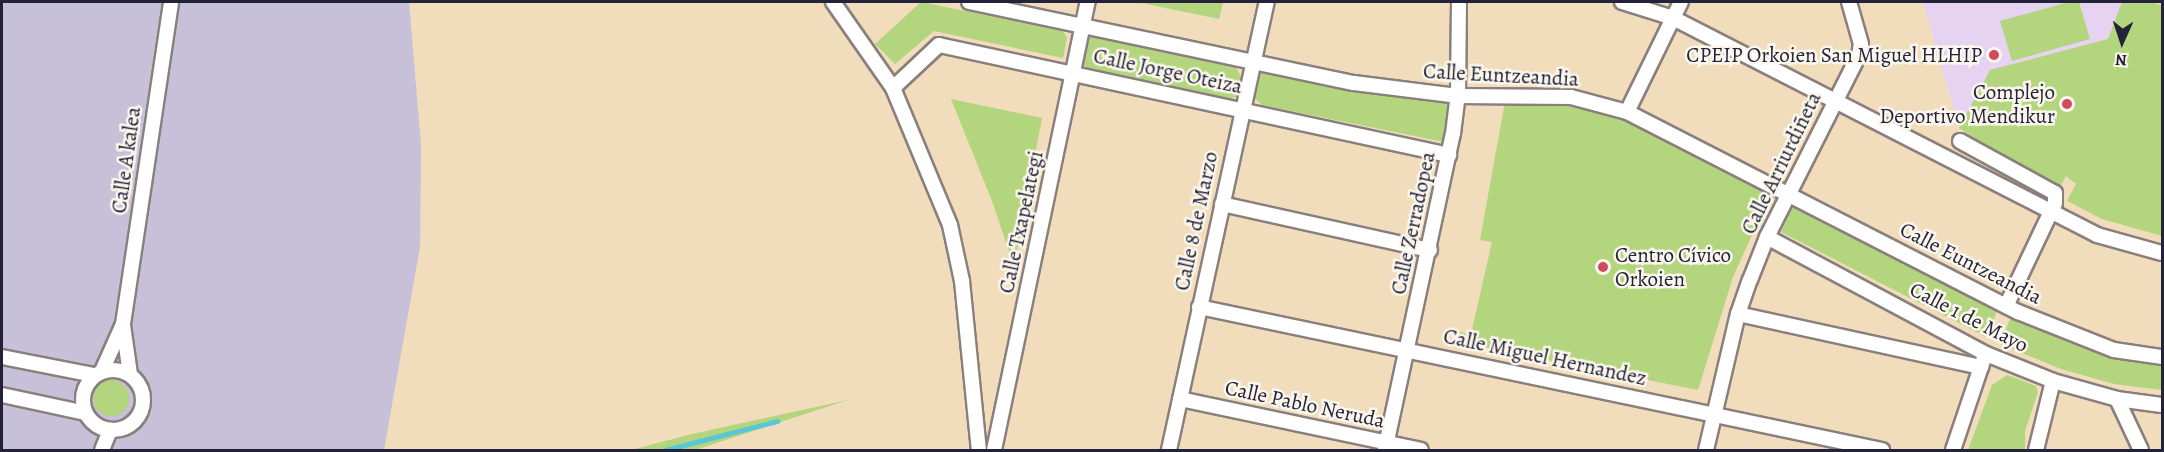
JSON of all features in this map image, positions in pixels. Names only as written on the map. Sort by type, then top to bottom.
[{"type":"street","name":"Calle A kalea","points":[[130,374],[123,324],[171,2]]},
{"type":"street","points":[[833,2],[893,88],[950,225],[962,281],[978,450]]},
{"type":"street","name":"Calle Euntzeandia","points":[[969,2],[1365,85],[1458,96],[1571,97],[1627,112],[2006,306],[2069,335],[2114,350],[2163,357]]},
{"type":"street","name":"Calle Txapelategi","points":[[994,450],[1088,2]]},
{"type":"street","name":"Calle 8 de Marzo","points":[[1169,450],[1267,2]]},
{"type":"street","name":"Calle Zerradopea","points":[[1386,447],[1449,155],[1458,96],[1460,2]]},
{"type":"street","points":[[1622,2],[1673,18],[2097,235],[2163,253]]},
{"type":"street","points":[[1627,112],[1681,2]]},
{"type":"street","name":"Calle Arriurdiñeta","points":[[1706,450],[1738,314],[1767,237],[1790,195],[1861,44],[1849,2]]},
{"type":"street","name":"Calle Jorge Oteiza","points":[[893,88],[939,45],[1242,108],[1449,155]]},
{"type":"street","points":[[1960,141],[2050,188],[2056,198],[2006,306]]},
{"type":"street","points":[[1222,204],[1430,250]]},
{"type":"street","name":"Calle 1 de Mayo","points":[[1767,237],[1984,360],[2118,399],[2163,405]]},
{"type":"street","name":"Calle Miguel Hernandez","points":[[1199,307],[1882,450]]},
{"type":"street","points":[[1738,314],[1984,360],[1953,450]]},
{"type":"street","name":"Calle A kalea","points":[[98,373],[123,324]]},
{"type":"street","points":[[2,357],[98,373],[130,374],[143,394],[141,411],[128,426],[110,430],[99,427],[85,413],[2,395]]},
{"type":"street","points":[[85,413],[83,392],[98,373]]},
{"type":"street","points":[[2036,450],[2053,381]]},
{"type":"street","name":"Calle Pablo Neruda","points":[[1180,399],[1386,447],[1421,450]]},
{"type":"street","points":[[2118,399],[2141,450]]},
{"type":"street","points":[[102,450],[110,430]]},
{"type":"shaded area","points":[[2,2],[409,2],[421,145],[420,247],[384,450],[2,450]]},
{"type":"shaded area","name":"CPEIP Orkoien San Miguel HLHIP","points":[[1923,2],[2122,2],[2108,39],[1990,70],[1959,128]]},
{"type":"green space","points":[[921,2],[1063,31],[1067,38],[1063,58],[934,31],[895,64],[875,44]]},
{"type":"green space","points":[[1137,2],[1223,2],[1219,19]]},
{"type":"green space","points":[[2069,2],[2079,2],[2090,39],[2012,61],[2000,21]]},
{"type":"green space","name":"Complejo Deportivo Mendikur","points":[[2122,2],[2152,2],[2162,6],[2162,236],[2102,219],[2067,201],[2076,184],[2066,176],[2061,185],[2055,186],[1973,143],[1975,138],[1959,128],[1990,70],[2108,39]]},
{"type":"green space","points":[[1093,33],[1235,65],[1242,79],[1238,96],[1231,99],[1093,71],[1084,66],[1081,57],[1086,37]]},
{"type":"green space","points":[[1260,70],[1445,100],[1449,105],[1444,142],[1262,105],[1251,95]]},
{"type":"green space","points":[[1506,96],[1571,97],[1627,112],[1774,186],[1733,277],[1698,390],[1458,342],[1460,332],[1471,334],[1492,242],[1480,240]]},
{"type":"green space","points":[[951,99],[1042,118],[1014,266],[992,201]]},
{"type":"green space","points":[[1793,207],[1997,310],[1988,338],[1781,232]]},
{"type":"green space","points":[[2010,319],[2083,347],[2162,363],[2162,390],[2114,384],[2061,369],[2000,344]]},
{"type":"green space","points":[[2007,375],[2036,386],[2038,392],[2025,431],[2025,450],[1968,450],[1992,385]]},
{"type":"green space","points":[[111,380],[123,386],[129,398],[123,410],[111,416],[99,410],[93,398],[99,386]]},
{"type":"green space","points":[[848,400],[695,450],[631,450],[692,434]]},
{"type":"waterway","points":[[665,450],[777,421]]},
{"type":"place","name":"CPEIP Orkoien San Miguel HLHIP","points":[[1994,55]]},
{"type":"place","name":"Complejo Deportivo Mendikur","points":[[2067,104]]},
{"type":"place","name":"Centro Cívico Orkoien","points":[[1603,267]]}]
